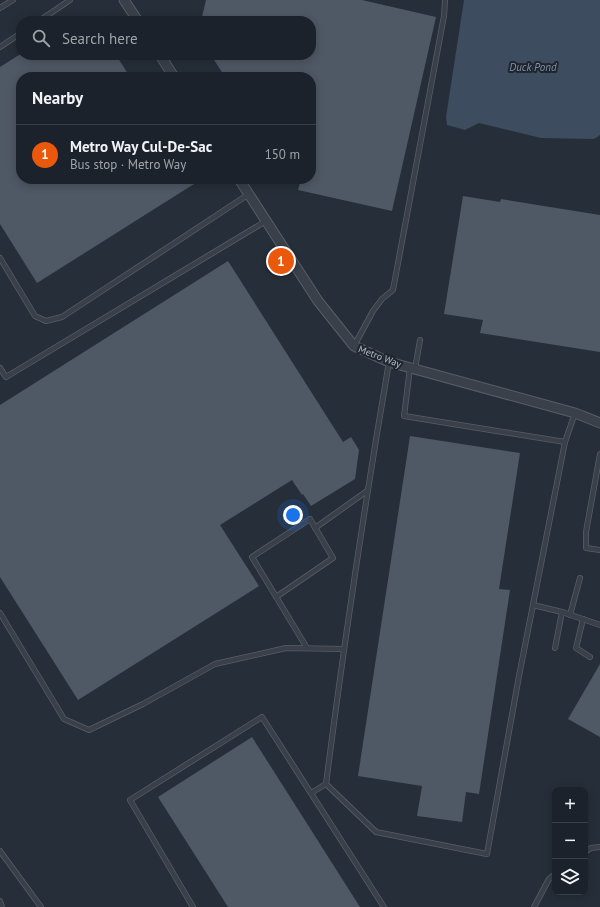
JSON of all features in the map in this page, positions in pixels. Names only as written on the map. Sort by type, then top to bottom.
[{"type":"street","points":[[124,0],[135,16]]},
{"type":"street","points":[[163,60],[171,72]]},
{"type":"street","name":"Metro Way","points":[[242,184],[318,301],[354,346],[389,362],[575,413],[600,423]]},
{"type":"lane","points":[[0,8],[13,0]]},
{"type":"lane","points":[[46,16],[70,0]]},
{"type":"lane","points":[[354,346],[373,311],[382,299],[393,290],[444,16],[445,0]]},
{"type":"lane","points":[[0,47],[16,36]]},
{"type":"lane","points":[[0,258],[35,316],[46,321],[62,317],[249,194]]},
{"type":"lane","points":[[0,368],[6,377],[266,221]]},
{"type":"lane","points":[[420,340],[404,416],[565,442]]},
{"type":"lane","points":[[326,784],[367,491],[389,362]]},
{"type":"lane","points":[[326,784],[376,832],[487,854],[505,752],[565,442],[575,413]]},
{"type":"lane","points":[[600,454],[586,532],[586,548],[600,550]]},
{"type":"lane","points":[[315,528],[367,491]]},
{"type":"lane","points":[[276,597],[333,558],[310,520],[252,558],[307,648]]},
{"type":"lane","points":[[570,615],[580,578]]},
{"type":"lane","points":[[533,605],[562,612],[600,625]]},
{"type":"lane","points":[[555,648],[562,612]]},
{"type":"lane","points":[[0,613],[64,719],[89,730],[143,704],[215,664],[286,648],[344,649]]},
{"type":"lane","points":[[583,619],[576,648],[590,657]]},
{"type":"lane","points":[[193,907],[130,800],[262,718],[384,907]]},
{"type":"lane","points":[[311,793],[326,784]]},
{"type":"lane","points":[[588,850],[591,848],[600,847]]},
{"type":"lane","points":[[0,851],[42,907]]},
{"type":"lane","points":[[534,907],[549,879],[552,876]]},
{"type":"lane","points":[[0,901],[2,907]]},
{"type":"water","name":"Duck Pond","points":[[464,0],[600,0],[600,135],[594,139],[541,138],[479,123],[465,130],[447,125],[446,117]]},
{"type":"building","points":[[206,0],[362,0],[436,17],[392,211],[298,190],[300,184],[316,184],[316,72],[222,72],[214,60],[316,60],[316,16],[202,16]]},
{"type":"building","points":[[16,57],[16,60],[119,60],[127,72],[16,72],[16,184],[194,184],[37,283],[0,224],[0,67]]},
{"type":"building","points":[[463,196],[500,202],[501,199],[600,215],[600,352],[480,333],[483,320],[444,314]]},
{"type":"building","points":[[228,261],[343,442],[351,437],[359,450],[355,479],[311,506],[292,480],[220,525],[259,586],[78,700],[0,577],[0,405]]},
{"type":"building","points":[[410,436],[520,453],[499,589],[510,590],[479,794],[466,792],[462,822],[417,816],[422,786],[358,776]]},
{"type":"building","points":[[600,664],[600,737],[568,719]]},
{"type":"building","points":[[252,737],[360,907],[228,907],[158,797]]},
{"type":"place","name":"Metro Way Cul-De-Sac","points":[[281,261]]}]
